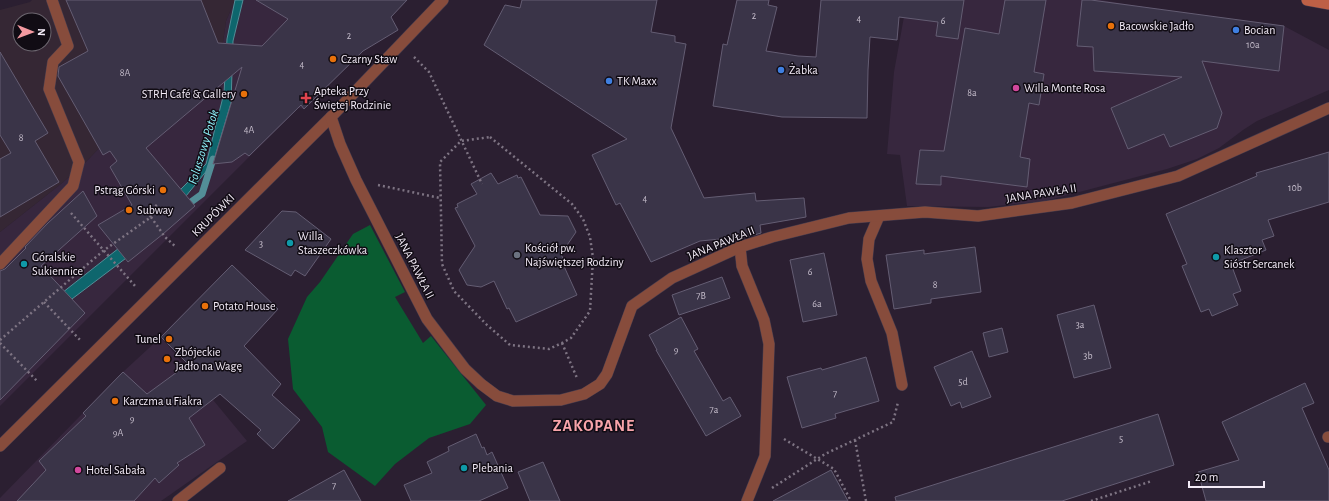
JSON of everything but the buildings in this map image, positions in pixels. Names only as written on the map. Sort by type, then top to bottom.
[{"type":"main road","points":[[1307,0],[1328,4]]},
{"type":"street","points":[[0,264],[73,186],[79,162],[49,89],[53,62],[68,46],[52,0]]},
{"type":"street","name":"KRUPÓWKI","points":[[0,446],[331,117],[443,0]]},
{"type":"street","name":"JANA PAWŁA II","points":[[331,117],[340,144],[356,180],[427,319],[466,369],[481,384],[497,396],[513,401],[561,400],[584,394],[600,384],[607,374],[632,306],[672,278],[740,247],[772,237],[849,218],[926,212],[978,216],[1080,201],[1178,176],[1329,108]]},
{"type":"street","points":[[879,216],[869,239],[867,259],[871,281],[892,333],[902,385]]},
{"type":"street","points":[[740,247],[742,266],[764,320],[769,344],[765,456],[747,501]]},
{"type":"street","points":[[178,501],[220,468]]},
{"type":"path","points":[[429,72],[482,184]]},
{"type":"path","points":[[490,137],[572,204],[582,219],[590,237],[593,258],[590,311],[571,338],[549,349],[510,345],[487,325],[454,291],[442,264],[440,162],[461,140],[490,137]]},
{"type":"path","points":[[356,180],[440,198]]},
{"type":"path","points":[[157,205],[148,212],[165,237]]},
{"type":"path","points":[[71,214],[147,300]]},
{"type":"path","points":[[51,396],[0,341],[103,251],[151,217]]},
{"type":"path","points":[[44,302],[93,354]]},
{"type":"path","points":[[562,343],[573,370]]},
{"type":"path","points":[[771,488],[818,459],[893,422],[902,385]]},
{"type":"path","points":[[766,428],[834,469],[851,501]]},
{"type":"path","points":[[855,440],[866,501]]},
{"type":"path","points":[[1091,501],[1152,482]]},
{"type":"shaded area","points":[[32,0],[235,0],[226,21],[222,49],[101,146],[84,164],[62,183],[0,232],[0,10],[30,2]]},
{"type":"shaded area","points":[[235,0],[407,0],[391,17],[398,30],[363,51],[304,109],[298,108],[0,406],[0,232],[62,183],[84,164],[101,146],[222,49],[226,21]]},
{"type":"shaded area","points":[[235,0],[243,0],[233,41],[231,103],[213,163],[150,240],[23,336],[0,346],[53,300],[133,237],[206,164],[224,93],[227,39]]},
{"type":"shaded area","points":[[907,0],[1101,0],[1162,10],[1284,26],[1329,50],[1329,90],[1257,121],[1219,148],[1197,159],[1167,169],[1045,201],[988,207],[907,206],[900,155],[887,154],[894,72]]},
{"type":"shaded area","points":[[370,225],[405,292],[395,297],[423,343],[431,336],[486,405],[470,424],[429,438],[395,464],[375,486],[328,452],[322,427],[293,389],[288,339],[307,297],[320,282],[353,234]]},
{"type":"shaded area","points":[[161,337],[247,441],[161,501],[0,501],[0,498],[123,372]]},
{"type":"waterway","name":"Foluszowy Potok","points":[[191,202],[202,194],[213,159]]},
{"type":"place","name":"Bacowskie Jadło","points":[[1111,26]]},
{"type":"place","name":"Bocian","points":[[1236,30]]},
{"type":"place","name":"Czarny Staw","points":[[333,59]]},
{"type":"place","name":"Żabka","points":[[781,70]]},
{"type":"place","name":"TK Maxx","points":[[609,81]]},
{"type":"place","name":"Willa Monte Rosa","points":[[1016,88]]},
{"type":"place","name":"STRH Café & Gallery","points":[[244,94]]},
{"type":"place","name":"Apteka Przy Świętej Rodzinie","points":[[306,98]]},
{"type":"place","name":"Pstrąg Górski","points":[[163,190]]},
{"type":"place","name":"Subway","points":[[129,210]]},
{"type":"place","name":"Willa Staszeczkówka","points":[[290,243]]},
{"type":"place","name":"Kościół pw. Najświętszej Rodziny","points":[[517,255]]},
{"type":"place","name":"Klasztor Sióstr Sercanek","points":[[1216,257]]},
{"type":"place","name":"Góralskie Sukiennice","points":[[24,264]]},
{"type":"place","name":"Potato House","points":[[205,306]]},
{"type":"place","name":"Tunel","points":[[169,339]]},
{"type":"place","name":"Zbójeckie Jadło na Wagę","points":[[167,359]]},
{"type":"place","name":"Karczma u Fiakra","points":[[115,401]]},
{"type":"place","name":"Plebania","points":[[464,468]]},
{"type":"place","name":"Hotel Sabała","points":[[78,470]]},
{"type":"district","name":"ZAKOPANE","points":[[594,426]]}]
